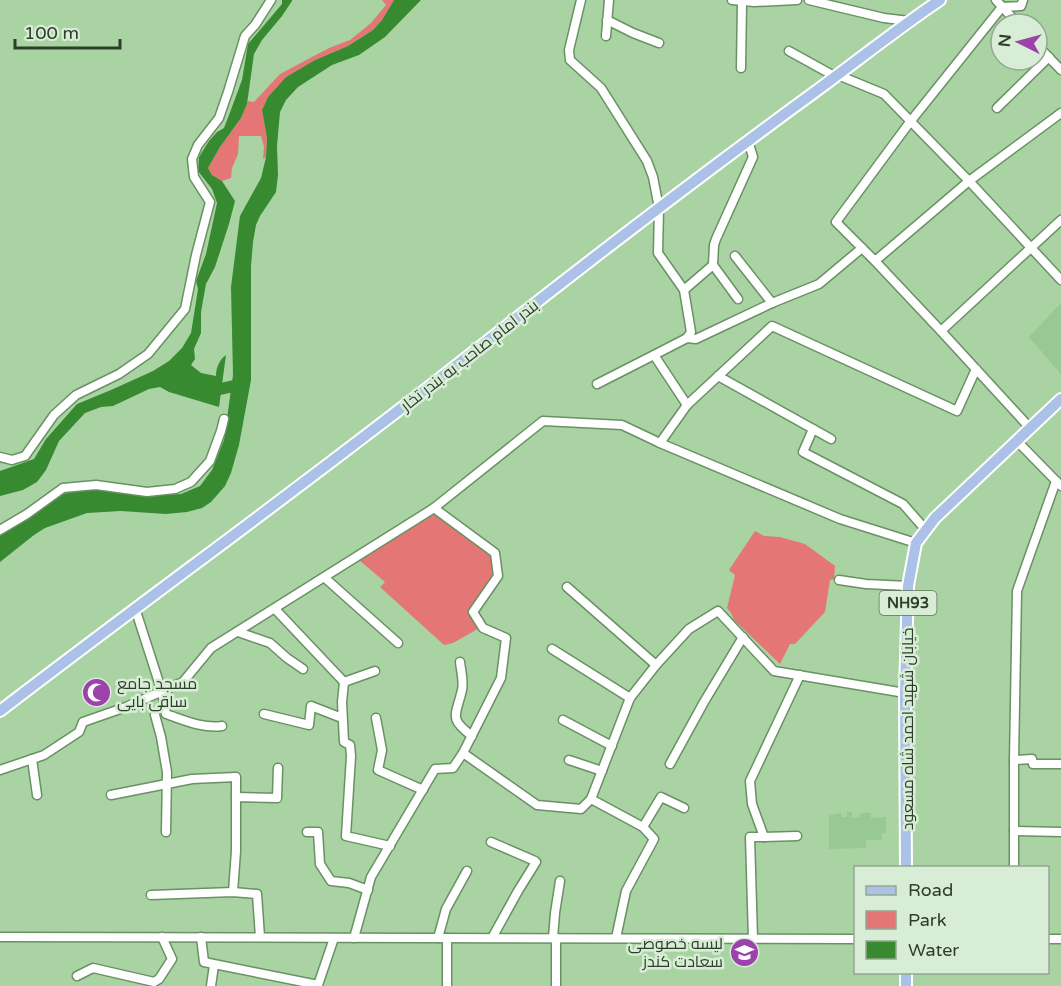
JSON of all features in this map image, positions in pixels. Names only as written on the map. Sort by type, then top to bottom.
[{"type":"main road","name":"بندر امام صاحب به بندر تخار","points":[[0,711],[341,454],[659,208],[940,0]]},
{"type":"main road","name":"خیابان شهید احمد شاه مسعود","points":[[906,866],[905,693],[908,586],[916,543],[935,518],[1061,399]]},
{"type":"street","points":[[0,457],[12,460],[25,456],[54,415],[76,395],[119,374],[148,354],[185,309],[210,202],[194,177],[192,159],[198,145],[219,118],[245,36],[271,0]]},
{"type":"street","points":[[582,0],[569,50],[570,60],[601,88],[647,161],[653,177],[659,208],[658,253],[684,290],[691,332],[687,338],[597,384]]},
{"type":"street","points":[[606,36],[609,0]]},
{"type":"street","points":[[732,0],[742,2],[797,0]]},
{"type":"street","points":[[809,0],[884,18],[909,21]]},
{"type":"street","points":[[1023,0],[1022,6],[999,4],[836,222],[1030,428]]},
{"type":"street","points":[[741,68],[742,2]]},
{"type":"street","points":[[608,20],[659,43]]},
{"type":"street","points":[[789,51],[837,76],[884,94],[1061,280]]},
{"type":"street","points":[[1049,58],[1061,70]]},
{"type":"street","points":[[997,108],[1033,72]]},
{"type":"street","points":[[875,261],[969,181],[1061,113]]},
{"type":"street","points":[[684,290],[712,265],[716,239],[753,157],[748,141]]},
{"type":"street","points":[[941,331],[1061,220]]},
{"type":"street","points":[[687,338],[696,339],[772,303],[819,284],[862,248]]},
{"type":"street","points":[[735,256],[772,303]]},
{"type":"street","points":[[712,265],[738,299]]},
{"type":"street","points":[[660,443],[687,405],[772,326],[957,411],[976,369]]},
{"type":"street","points":[[654,355],[687,405]]},
{"type":"street","points":[[718,376],[831,439]]},
{"type":"street","points":[[0,530],[63,488],[96,485],[147,492],[175,489],[191,482],[210,461],[224,419]]},
{"type":"street","points":[[0,770],[44,755],[79,732],[83,722],[126,707],[183,682],[211,648],[434,508],[543,421],[622,425],[840,519],[916,543]]},
{"type":"street","points":[[813,429],[803,452],[903,504],[925,529]]},
{"type":"street","points":[[1014,866],[1017,591],[1059,483],[1017,441]]},
{"type":"street","points":[[354,938],[371,877],[435,769],[453,768],[463,753],[501,678],[506,641],[504,637],[483,628],[473,612],[498,576],[495,553],[434,508]]},
{"type":"street","points":[[325,578],[398,643]]},
{"type":"street","points":[[839,580],[908,586]]},
{"type":"street","points":[[567,587],[656,665]]},
{"type":"street","points":[[135,608],[162,692],[166,714],[200,725],[214,728],[222,726]]},
{"type":"street","points":[[275,609],[344,682],[342,702],[344,742],[350,745],[351,756],[346,836],[390,846]]},
{"type":"street","points":[[463,753],[537,805],[581,809],[591,799],[630,698],[689,629],[716,611],[720,611],[774,671],[905,693]]},
{"type":"street","points":[[238,632],[270,643],[303,669]]},
{"type":"street","points":[[670,764],[743,637]]},
{"type":"street","points":[[552,649],[630,698]]},
{"type":"street","points":[[460,662],[462,688],[456,718],[459,726],[472,736]]},
{"type":"street","points":[[344,682],[375,671]]},
{"type":"street","points":[[764,837],[752,804],[750,781],[800,675]]},
{"type":"street","points":[[264,714],[309,725],[311,706],[342,718]]},
{"type":"street","points":[[155,715],[167,772],[166,832]]},
{"type":"street","points":[[376,718],[382,750],[378,770],[423,790]]},
{"type":"street","points":[[563,720],[612,746]]},
{"type":"street","points":[[32,759],[37,795]]},
{"type":"street","points":[[1014,760],[1032,759],[1033,764],[1061,764]]},
{"type":"street","points":[[569,760],[602,771]]},
{"type":"street","points":[[236,797],[277,798],[278,768]]},
{"type":"street","points":[[111,795],[192,779],[236,777],[236,851],[233,892]]},
{"type":"street","points":[[643,827],[661,797],[684,808]]},
{"type":"street","points":[[591,799],[643,827],[654,839],[626,891],[616,938]]},
{"type":"street","points":[[1014,831],[1061,832]]},
{"type":"street","points":[[308,832],[318,832],[320,864],[331,880],[349,883],[368,890]]},
{"type":"street","points":[[753,939],[750,837],[797,836]]},
{"type":"street","points":[[491,842],[536,862],[492,938]]},
{"type":"street","points":[[447,986],[442,938],[446,909],[467,871]]},
{"type":"street","points":[[556,986],[554,938],[560,881]]},
{"type":"street","points":[[151,896],[233,892],[257,894],[261,938]]},
{"type":"street","points":[[0,937],[854,939]]},
{"type":"street","points":[[77,976],[93,968],[154,982],[159,979],[172,958],[162,937]]},
{"type":"street","points":[[201,937],[204,962],[277,982],[318,986],[334,938]]},
{"type":"street","points":[[211,986],[214,965]]},
{"type":"shaded area","points":[[1061,303],[1061,374],[1029,337]]},
{"type":"shaded area","points":[[847,812],[852,812],[852,818],[859,817],[860,813],[871,813],[871,818],[886,817],[886,833],[882,833],[882,840],[866,840],[866,848],[829,849],[829,815],[841,813],[842,817],[847,817]]},
{"type":"green space","points":[[382,0],[394,0],[373,30],[348,46],[315,60],[286,77],[268,97],[262,110],[267,138],[266,157],[263,159],[264,147],[261,136],[239,136],[238,154],[232,168],[231,178],[222,181],[212,175],[208,168],[241,118],[248,101],[254,102],[280,74],[329,48],[350,40],[371,23],[386,5]]},
{"type":"green space","points":[[435,510],[493,553],[496,576],[469,610],[483,626],[453,643],[444,645],[380,587],[385,582],[359,560]]},
{"type":"green space","points":[[755,531],[764,536],[780,537],[805,544],[835,566],[834,579],[830,580],[825,612],[795,644],[790,644],[780,664],[734,620],[727,608],[735,575],[729,570]]},
{"type":"water","points":[[282,0],[292,1],[254,54],[247,104],[241,118],[208,168],[212,175],[222,181],[235,201],[215,267],[206,284],[201,312],[201,333],[194,349],[195,359],[191,365],[201,373],[216,376],[218,364],[226,355],[219,407],[169,392],[160,387],[149,389],[113,406],[101,407],[85,413],[59,441],[46,470],[37,482],[23,490],[0,496],[0,471],[34,459],[46,439],[77,404],[153,371],[169,361],[182,348],[191,333],[198,289],[196,281],[206,254],[217,203],[212,189],[198,171],[199,157],[209,141],[224,128],[242,80],[248,44],[282,4]]},
{"type":"water","points":[[394,0],[421,0],[385,37],[359,55],[332,65],[298,87],[286,100],[280,112],[276,192],[260,216],[253,242],[251,380],[239,445],[225,486],[211,502],[202,508],[187,512],[87,513],[45,528],[0,562],[0,536],[57,495],[96,488],[140,496],[181,494],[200,486],[212,470],[224,440],[233,375],[231,287],[240,216],[261,178],[266,157],[267,138],[262,110],[268,97],[286,77],[315,60],[348,46],[373,30]]},
{"type":"waterway","points":[[206,389],[211,391],[243,384]]},
{"type":"place","name":"مسجد جامع ساقی بایی","points":[[96,692]]},
{"type":"place","name":"لیسه خصوصی سعادت کندز","points":[[744,952]]}]
